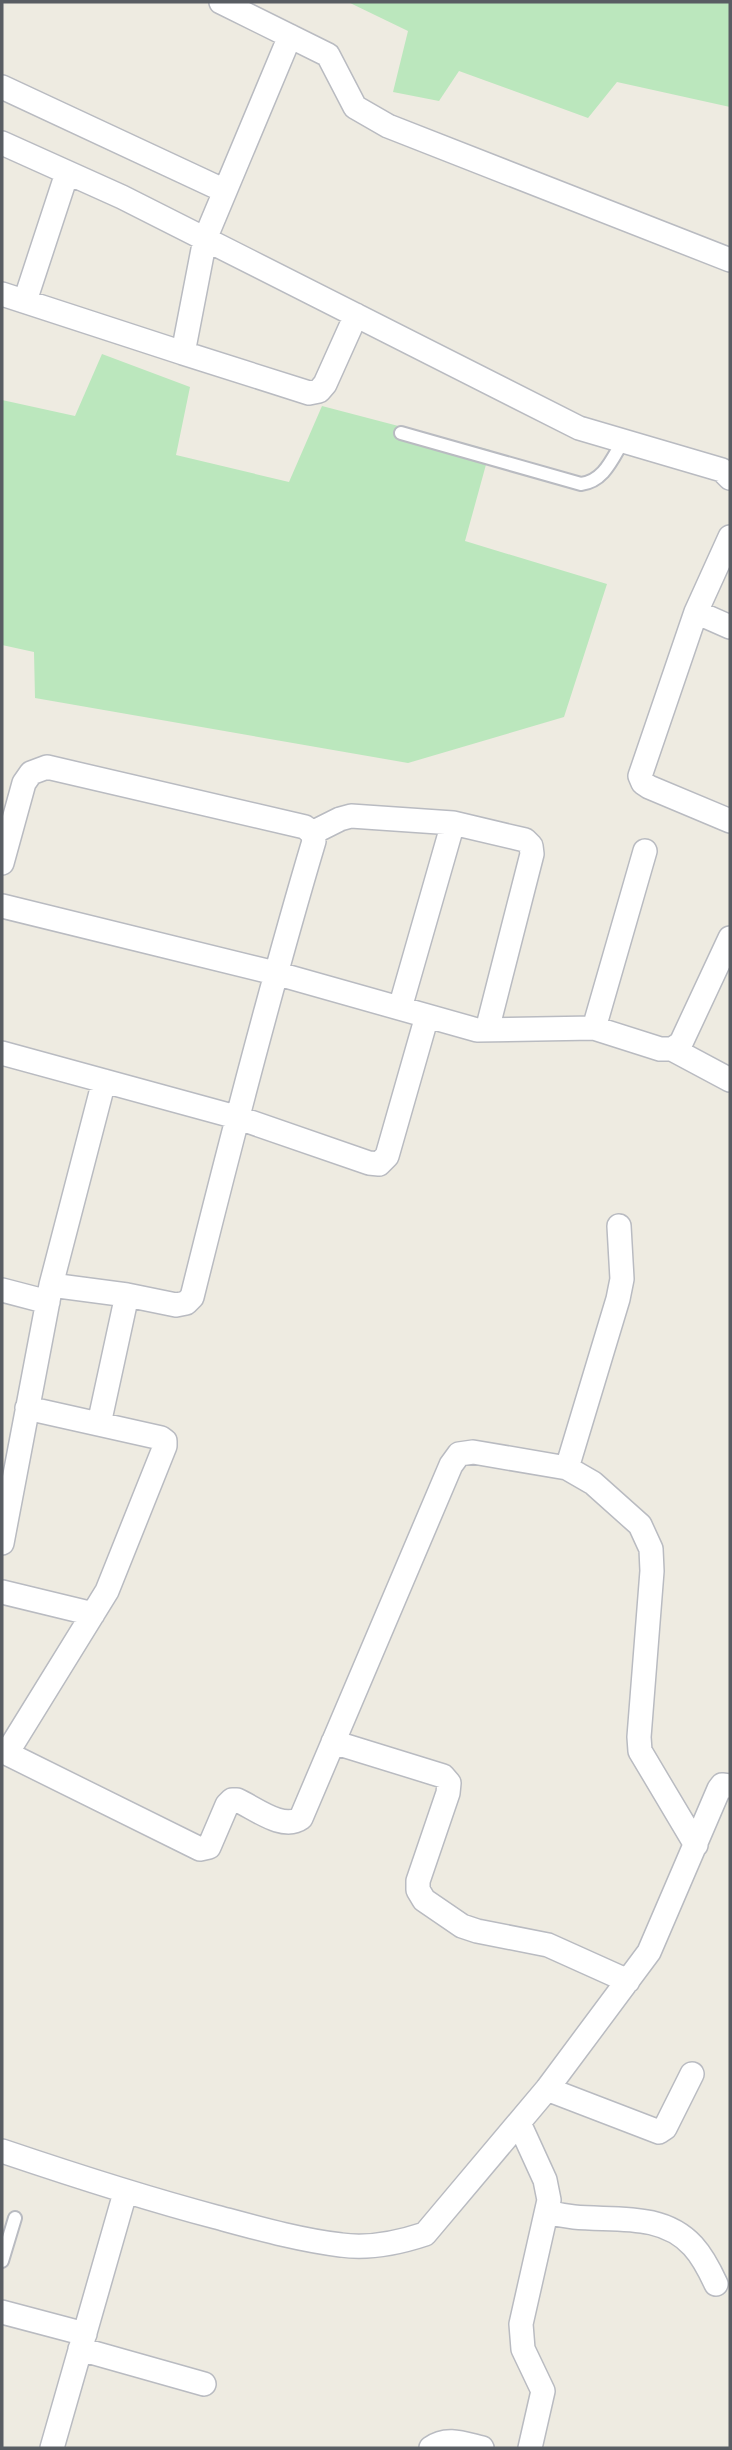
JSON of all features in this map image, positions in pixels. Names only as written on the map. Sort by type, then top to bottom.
[{"type":"street","points":[[221,2],[328,54],[355,107],[388,126],[730,260]]},
{"type":"street","points":[[183,353],[205,239],[290,36]]},
{"type":"street","points":[[2,87],[226,191]]},
{"type":"street","points":[[2,143],[205,239],[579,428],[722,470],[730,478]]},
{"type":"street","points":[[24,301],[67,173]]},
{"type":"street","points":[[2,294],[309,393],[319,391],[325,384],[356,315]]},
{"type":"street","points":[[730,537],[696,612],[639,776],[642,783],[649,787],[730,821]]},
{"type":"street","points":[[696,612],[730,627]]},
{"type":"street","points":[[2,863],[24,783],[31,773],[47,767],[305,827],[312,833],[314,841],[236,1117],[192,1297],[186,1303],[176,1305],[127,1295],[2,1290]]},
{"type":"street","points":[[312,833],[351,816],[453,823],[525,840],[531,846],[532,854],[487,1030]]},
{"type":"street","points":[[400,1008],[453,823]]},
{"type":"street","points":[[594,1028],[646,851]]},
{"type":"street","points":[[2,906],[275,973],[477,1030],[594,1028],[660,1049],[672,1049],[730,1080]]},
{"type":"street","points":[[672,1049],[681,1043],[730,938]]},
{"type":"street","points":[[2,1054],[236,1117],[369,1163],[379,1164],[387,1156],[427,1016]]},
{"type":"street","points":[[2,1543],[50,1294],[104,1081]]},
{"type":"street","points":[[568,1468],[620,1289],[622,1279],[619,1226]]},
{"type":"street","points":[[99,1424],[127,1295]]},
{"type":"street","points":[[27,1408],[161,1438],[165,1441],[165,1446],[107,1591],[5,1752],[200,1849],[209,1847],[227,1805],[232,1800],[284,1823],[293,1823],[301,1818],[450,1465],[459,1454],[473,1452],[568,1468],[593,1483],[640,1525],[651,1549],[652,1571],[640,1751],[696,1845]]},
{"type":"street","points":[[2,1592],[93,1614]]},
{"type":"street","points":[[333,1742],[443,1776],[449,1783],[418,1881],[418,1890],[424,1900],[462,1926],[548,1945],[628,1981]]},
{"type":"street","points":[[2,2151],[125,2193],[259,2229],[342,2246],[378,2245],[405,2241],[425,2234],[547,2089],[649,1952],[719,1789],[722,1785],[730,1786]]},
{"type":"street","points":[[547,2089],[659,2132],[665,2129],[692,2074]]},
{"type":"street","points":[[519,2123],[549,2190],[547,2212],[521,2324],[523,2349],[543,2391],[530,2448]]},
{"type":"street","points":[[52,2448],[125,2193]]},
{"type":"street","points":[[547,2212],[573,2217],[626,2218],[665,2228],[693,2245],[716,2284]]},
{"type":"street","points":[[2,2312],[204,2384]]},
{"type":"street","points":[[431,2448],[438,2443],[451,2441],[482,2448]]},
{"type":"lane","points":[[401,433],[581,484],[592,483],[601,476],[622,441]]},
{"type":"lane","points":[[2,2261],[15,2218]]},
{"type":"green space","points":[[348,2],[730,2],[730,107],[617,82],[588,118],[459,71],[439,101],[393,92],[408,31]]},
{"type":"green space","points":[[102,354],[190,387],[176,455],[289,482],[322,406],[490,450],[465,541],[607,584],[564,717],[408,763],[35,698],[34,652],[2,645],[2,400],[75,416]]}]
